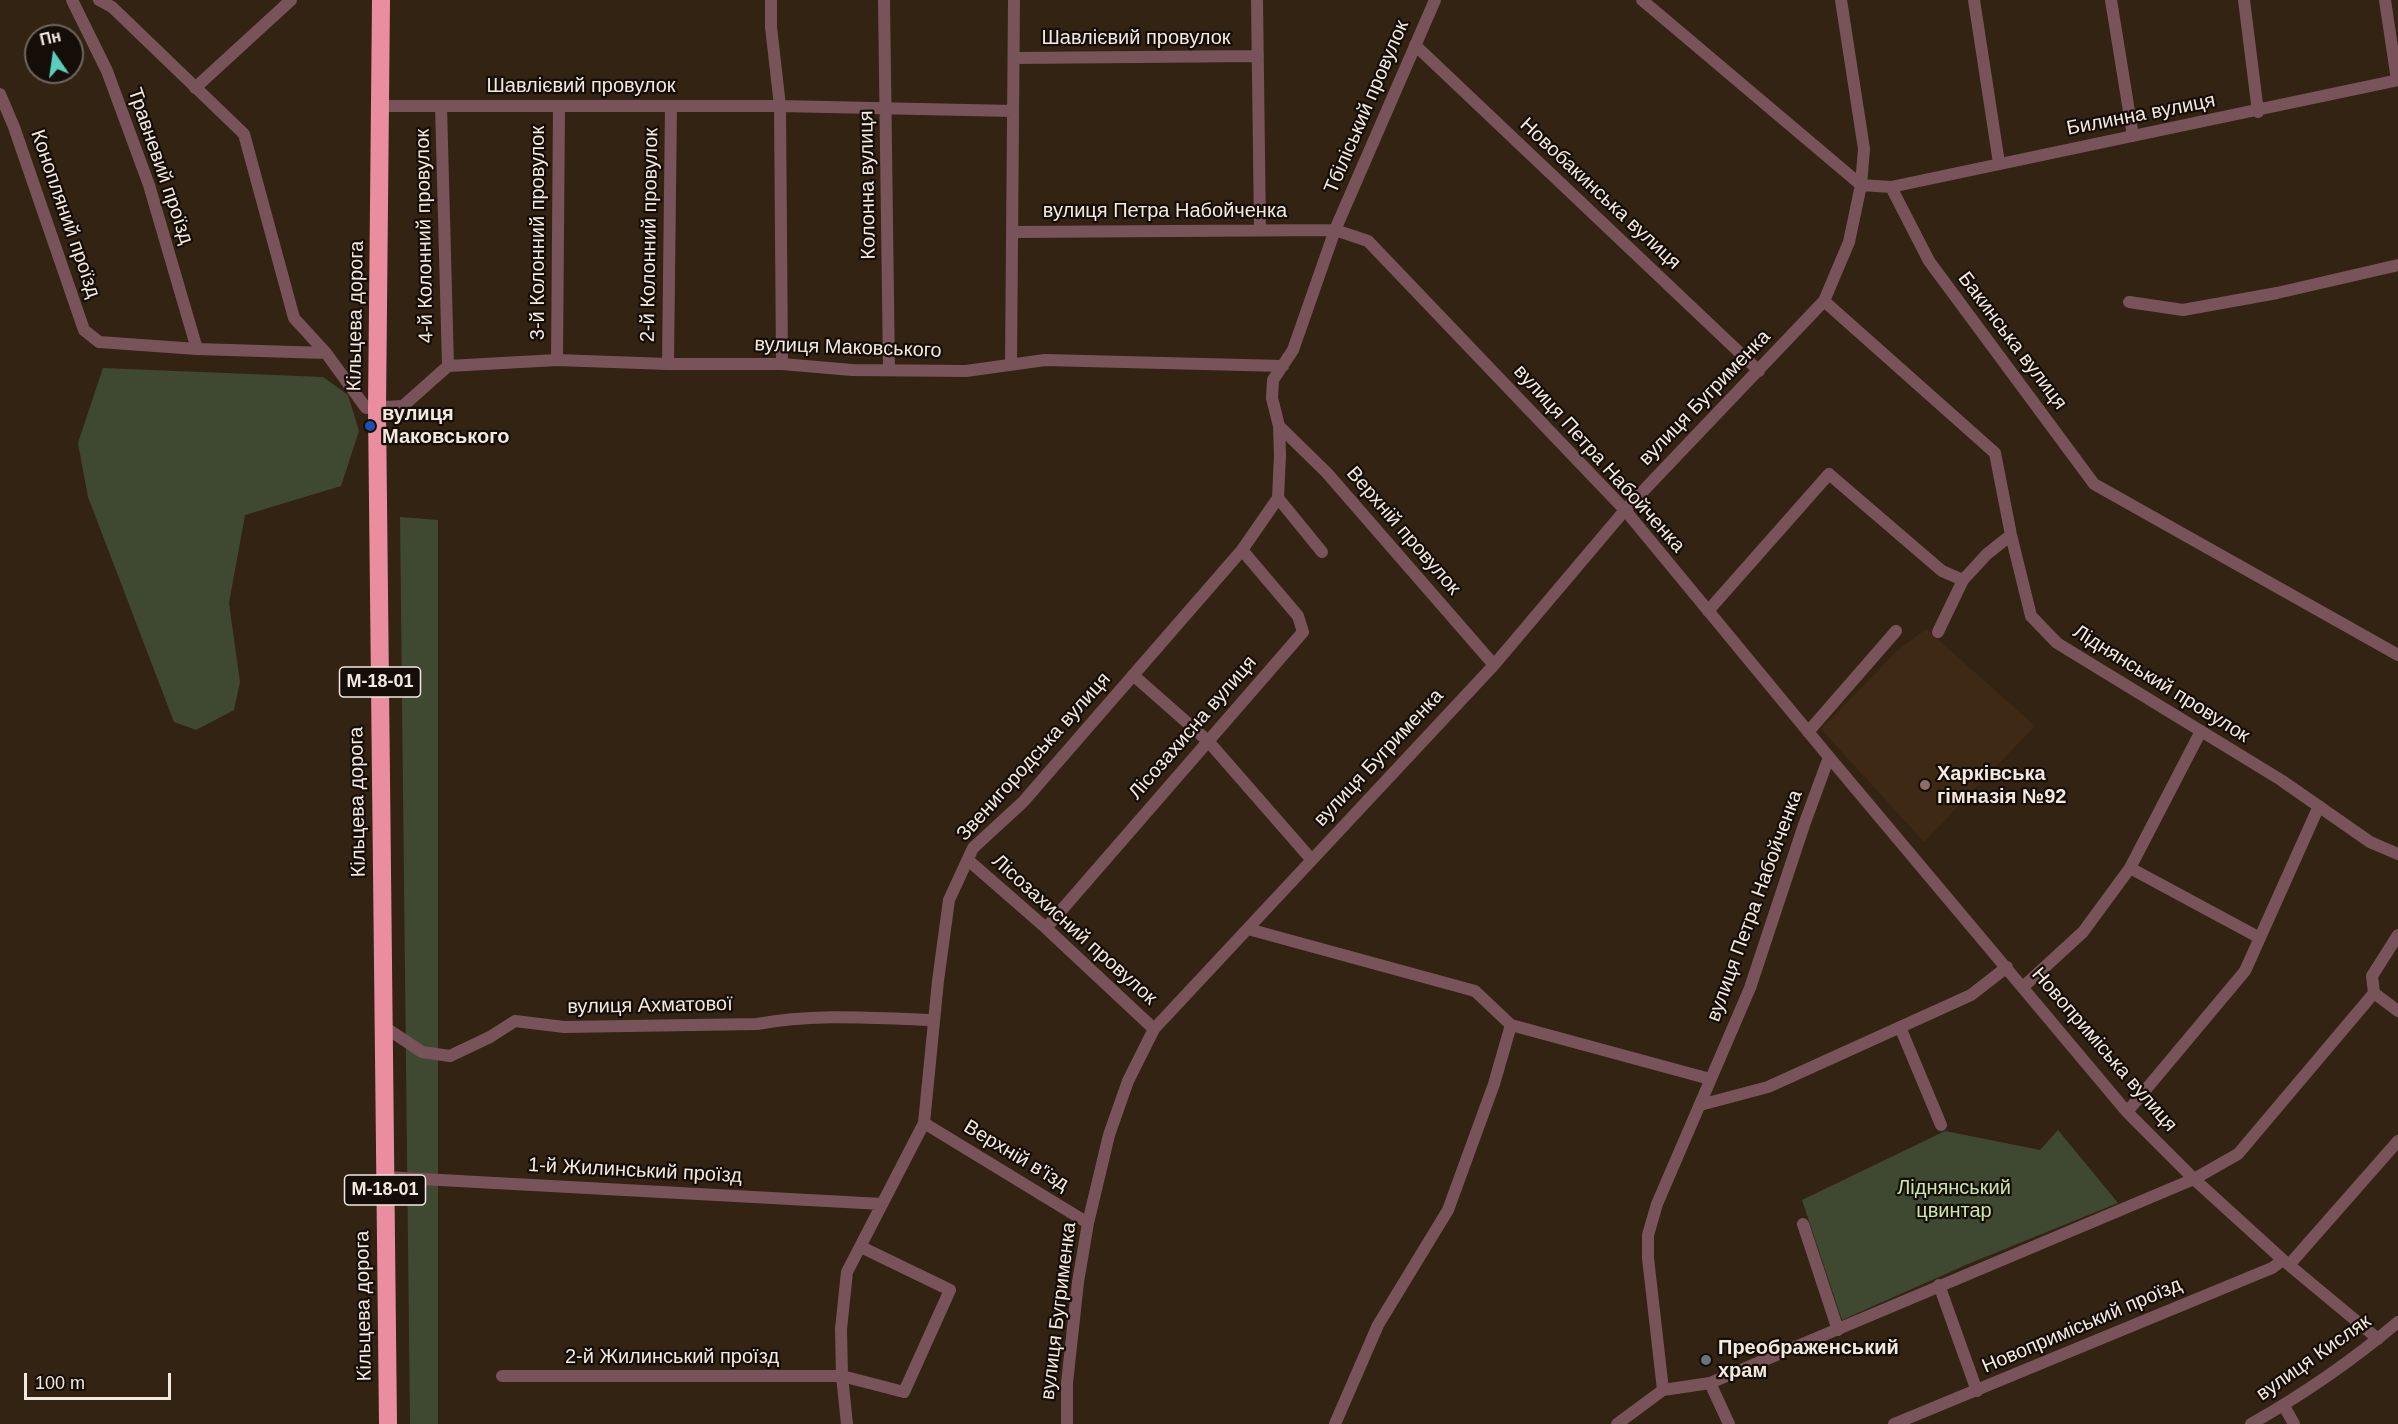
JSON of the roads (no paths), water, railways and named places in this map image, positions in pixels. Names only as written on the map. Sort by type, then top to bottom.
[{"type":"highway","name":"Кільцева дорога","points":[[381,0],[382,106],[377,409],[388,1424]]},
{"type":"street","name":"Травневий проїзд","points":[[72,0],[107,71],[145,175],[197,349]]},
{"type":"street","points":[[99,0],[112,7],[244,134],[294,318],[326,353],[366,408],[404,406],[447,366]]},
{"type":"street","points":[[195,88],[291,0]]},
{"type":"street","points":[[771,0],[771,27],[780,106],[782,364]]},
{"type":"street","name":"Колонна вулиця","points":[[884,0],[889,370]]},
{"type":"street","points":[[1011,365],[1014,0]]},
{"type":"street","points":[[1257,0],[1260,230]]},
{"type":"street","name":"Тбіліський провулок","points":[[1335,230],[1435,0]]},
{"type":"street","points":[[1642,0],[1861,185],[1891,187]]},
{"type":"street","name":"вулиця Бугрименка","points":[[1067,1424],[1067,1383],[1078,1282],[1088,1223],[1113,1124],[1128,1081],[1154,1029],[1494,665],[1625,510],[1824,301],[1849,242],[1861,185],[1864,148],[1841,0]]},
{"type":"street","points":[[1974,0],[1999,163]]},
{"type":"street","points":[[2111,0],[2133,136]]},
{"type":"street","points":[[2244,0],[2258,112]]},
{"type":"street","points":[[2385,0],[2397,80]]},
{"type":"street","name":"Новобакинська вулиця","points":[[1415,45],[1759,371]]},
{"type":"street","name":"Шавлієвий провулок","points":[[1014,58],[1258,56]]},
{"type":"street","name":"Билинна вулиця","points":[[1891,187],[1999,163],[2258,112],[2397,80]]},
{"type":"street","name":"Конопляний проїзд","points":[[0,94],[18,138],[84,330],[99,342],[197,349]]},
{"type":"street","name":"Шавлієвий провулок","points":[[382,106],[780,106],[1013,111]]},
{"type":"street","name":"4-й Колонний провулок","points":[[441,106],[447,366]]},
{"type":"street","name":"3-й Колонний провулок","points":[[557,360],[559,106]]},
{"type":"street","name":"2-й Колонний провулок","points":[[668,364],[671,106]]},
{"type":"street","name":"Бакинська вулиця","points":[[1891,187],[1929,261],[2094,484],[2398,656]]},
{"type":"street","points":[[1322,552],[1278,498],[1279,426],[1272,398],[1273,380],[1293,350],[1335,230]]},
{"type":"street","name":"вулиця Петра Набойченка","points":[[1013,232],[1335,230],[1368,241],[1625,510],[1829,758],[1749,988],[1657,1204],[1648,1235],[1648,1258],[1663,1390]]},
{"type":"street","points":[[2129,302],[2183,310],[2277,293],[2398,265]]},
{"type":"street","name":"Ліднянський провулок","points":[[1824,301],[1995,453],[2011,535],[2031,616],[2057,643],[2281,780],[2370,842],[2398,854]]},
{"type":"street","points":[[197,349],[326,353]]},
{"type":"street","name":"вулиця Маковського","points":[[447,366],[557,360],[668,364],[782,364],[852,370],[966,371],[1045,360],[1282,366]]},
{"type":"street","name":"Верхній провулок","points":[[1279,426],[1327,473],[1494,665]]},
{"type":"street","points":[[1708,611],[1829,474],[1942,571],[1963,580]]},
{"type":"street","name":"Звенигородська вулиця","points":[[847,1424],[842,1376],[842,1329],[847,1272],[924,1123],[949,900],[973,848],[1023,802],[1242,550],[1278,498]]},
{"type":"street","points":[[1938,632],[1963,580],[1987,554],[2011,535]]},
{"type":"street","name":"Лісозахисна вулиця","points":[[1046,928],[1303,632],[1298,616],[1242,550]]},
{"type":"street","points":[[1808,732],[1896,632]]},
{"type":"street","points":[[1133,675],[1208,741],[1311,859]]},
{"type":"street","points":[[2023,987],[2083,932],[2130,868],[2201,731]]},
{"type":"street","name":"Новоприміська вулиця","points":[[1829,758],[2127,1112],[2194,1179],[2286,1262],[2378,1339]]},
{"type":"street","points":[[2127,1112],[2245,971],[2319,806]]},
{"type":"street","name":"Лісозахисний провулок","points":[[968,860],[1046,928],[1154,1029]]},
{"type":"street","points":[[2130,868],[2260,938]]},
{"type":"street","points":[[1248,929],[1475,991],[1511,1025],[1710,1079]]},
{"type":"street","points":[[2398,934],[2372,976],[2374,993],[2398,1011]]},
{"type":"street","points":[[1700,1105],[1768,1087],[1971,995],[2007,967]]},
{"type":"street","points":[[1617,1424],[1663,1390],[1710,1383],[2194,1179],[2238,1154],[2374,993]]},
{"type":"street","name":"вулиця Ахматової","points":[[383,1026],[422,1052],[450,1056],[490,1037],[516,1021],[564,1027],[757,1024],[788,1018],[845,1016],[934,1020]]},
{"type":"street","points":[[1335,1424],[1378,1325],[1448,1210],[1494,1084],[1511,1025]]},
{"type":"street","points":[[1900,1027],[1941,1125]]},
{"type":"street","name":"Верхній в'їзд","points":[[924,1123],[1088,1223]]},
{"type":"street","name":"Новоприміський проїзд","points":[[1894,1424],[2286,1262],[2398,1141]]},
{"type":"street","name":"1-й Жилинський проїзд","points":[[385,1177],[882,1204]]},
{"type":"street","points":[[1803,1224],[1838,1330]]},
{"type":"street","name":"2-й Жилинський проїзд","points":[[502,1376],[842,1376],[904,1392],[950,1290],[861,1246]]},
{"type":"street","points":[[1940,1285],[1977,1391]]},
{"type":"street","name":"вулиця Кисляк","points":[[2251,1424],[2284,1406],[2378,1339],[2398,1322]]},
{"type":"street","points":[[1710,1383],[1729,1424]]},
{"type":"street","points":[[2284,1406],[2294,1424]]},
{"type":"place","name":"вулиця Маковського","points":[[370,426]]},
{"type":"place","name":"Харківська гімназія №92","points":[[1925,785]]},
{"type":"place","name":"Преображенський храм","points":[[1706,1360]]},
{"type":"park label","name":"Ліднянський цвинтар","points":[[1954,1200]]}]
